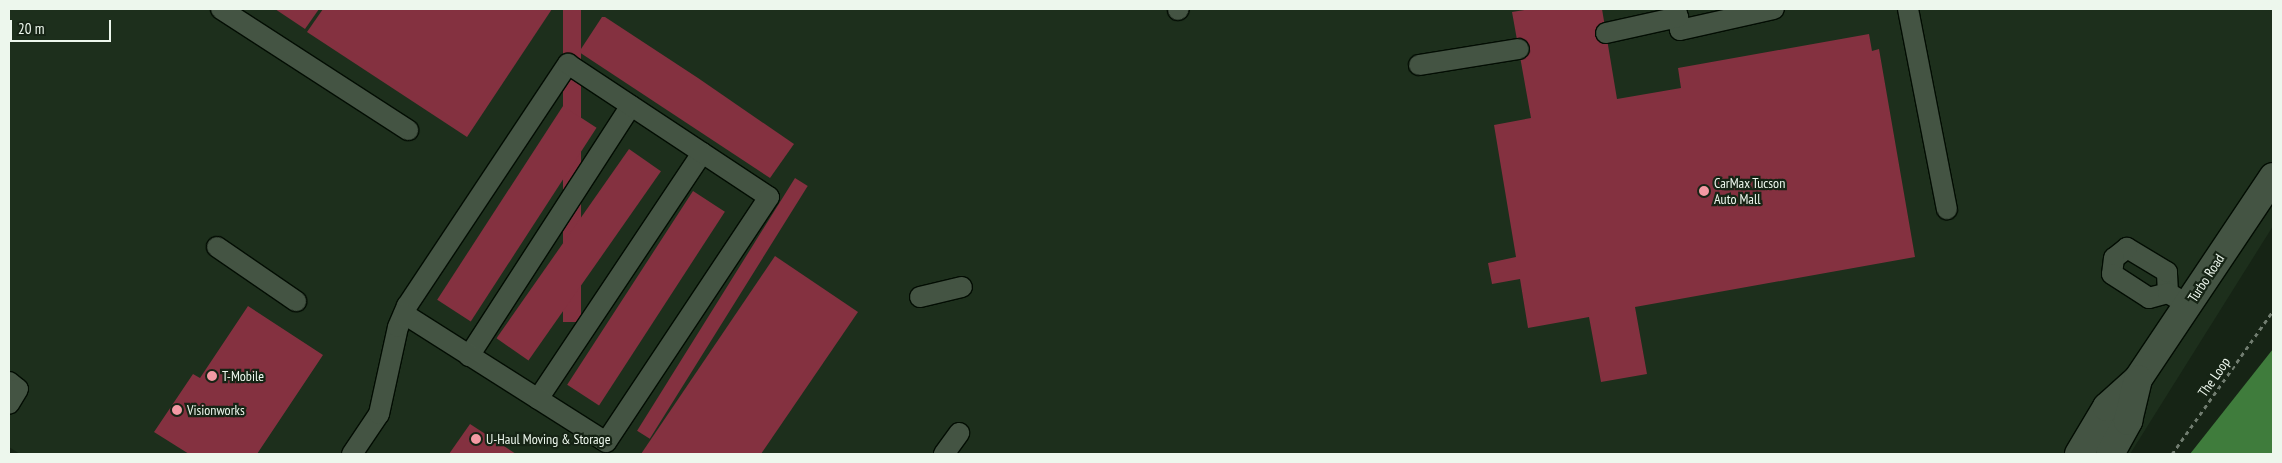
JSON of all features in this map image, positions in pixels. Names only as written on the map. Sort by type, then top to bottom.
[{"type":"street","name":"Turbo Road","points":[[2110,454],[2128,421],[2138,379],[2178,299],[2273,177]]},
{"type":"street","name":"Turbo Road","points":[[2079,454],[2107,407],[2138,379]]},
{"type":"lane","points":[[220,9],[408,130]]},
{"type":"lane","points":[[1606,33],[1677,13],[1680,30],[1774,9]]},
{"type":"lane","points":[[1908,9],[1947,208]]},
{"type":"lane","points":[[1420,65],[1519,49]]},
{"type":"lane","points":[[352,454],[379,414],[398,327],[404,314],[568,64],[769,197],[606,442],[404,314]]},
{"type":"lane","points":[[470,356],[631,106]]},
{"type":"lane","points":[[538,399],[702,153]]},
{"type":"lane","points":[[217,247],[296,301]]},
{"type":"lane","points":[[920,298],[962,287]]},
{"type":"lane","points":[[9,382],[18,389],[9,404]]},
{"type":"lane","points":[[944,454],[959,433]]},
{"type":"path","name":"The Loop","points":[[2172,454],[2273,311]]},
{"type":"shaded area","points":[[9,9],[2273,9],[2273,226],[2130,454],[20,454],[9,447]]},
{"type":"shaded area","points":[[2273,349],[2273,454],[2190,454]]},
{"type":"building","points":[[275,9],[319,9],[305,29]]},
{"type":"building","points":[[323,9],[552,9],[467,137],[307,32]]},
{"type":"building","points":[[563,9],[581,9],[581,322],[563,322]]},
{"type":"building","name":"CarMax Tucson Auto Mall","points":[[1530,9],[1602,9],[1617,99],[1681,88],[1678,68],[1869,34],[1872,51],[1879,49],[1915,257],[1635,307],[1647,374],[1601,382],[1589,317],[1528,328],[1520,279],[1492,284],[1488,263],[1516,257],[1494,125],[1531,118],[1512,12]]},
{"type":"building","points":[[602,17],[605,17],[698,78],[794,144],[770,178],[579,52]]},
{"type":"building","points":[[563,106],[597,128],[471,322],[437,300]]},
{"type":"building","points":[[629,149],[661,171],[528,361],[497,338]]},
{"type":"building","points":[[795,178],[808,186],[650,439],[637,431]]},
{"type":"building","points":[[693,191],[725,212],[599,405],[567,385]]},
{"type":"building","points":[[775,256],[858,312],[761,454],[641,454]]},
{"type":"building","points":[[248,306],[323,355],[257,454],[189,454],[154,432],[193,374],[200,378]]},
{"type":"building","name":"U-Haul Moving & Storage","points":[[470,424],[516,454],[449,454]]},
{"type":"place","name":"CarMax Tucson Auto Mall","points":[[1704,191]]},
{"type":"place","name":"T-Mobile","points":[[212,376]]},
{"type":"place","name":"Visionworks","points":[[177,410]]},
{"type":"place","name":"U-Haul Moving & Storage","points":[[476,439]]}]
